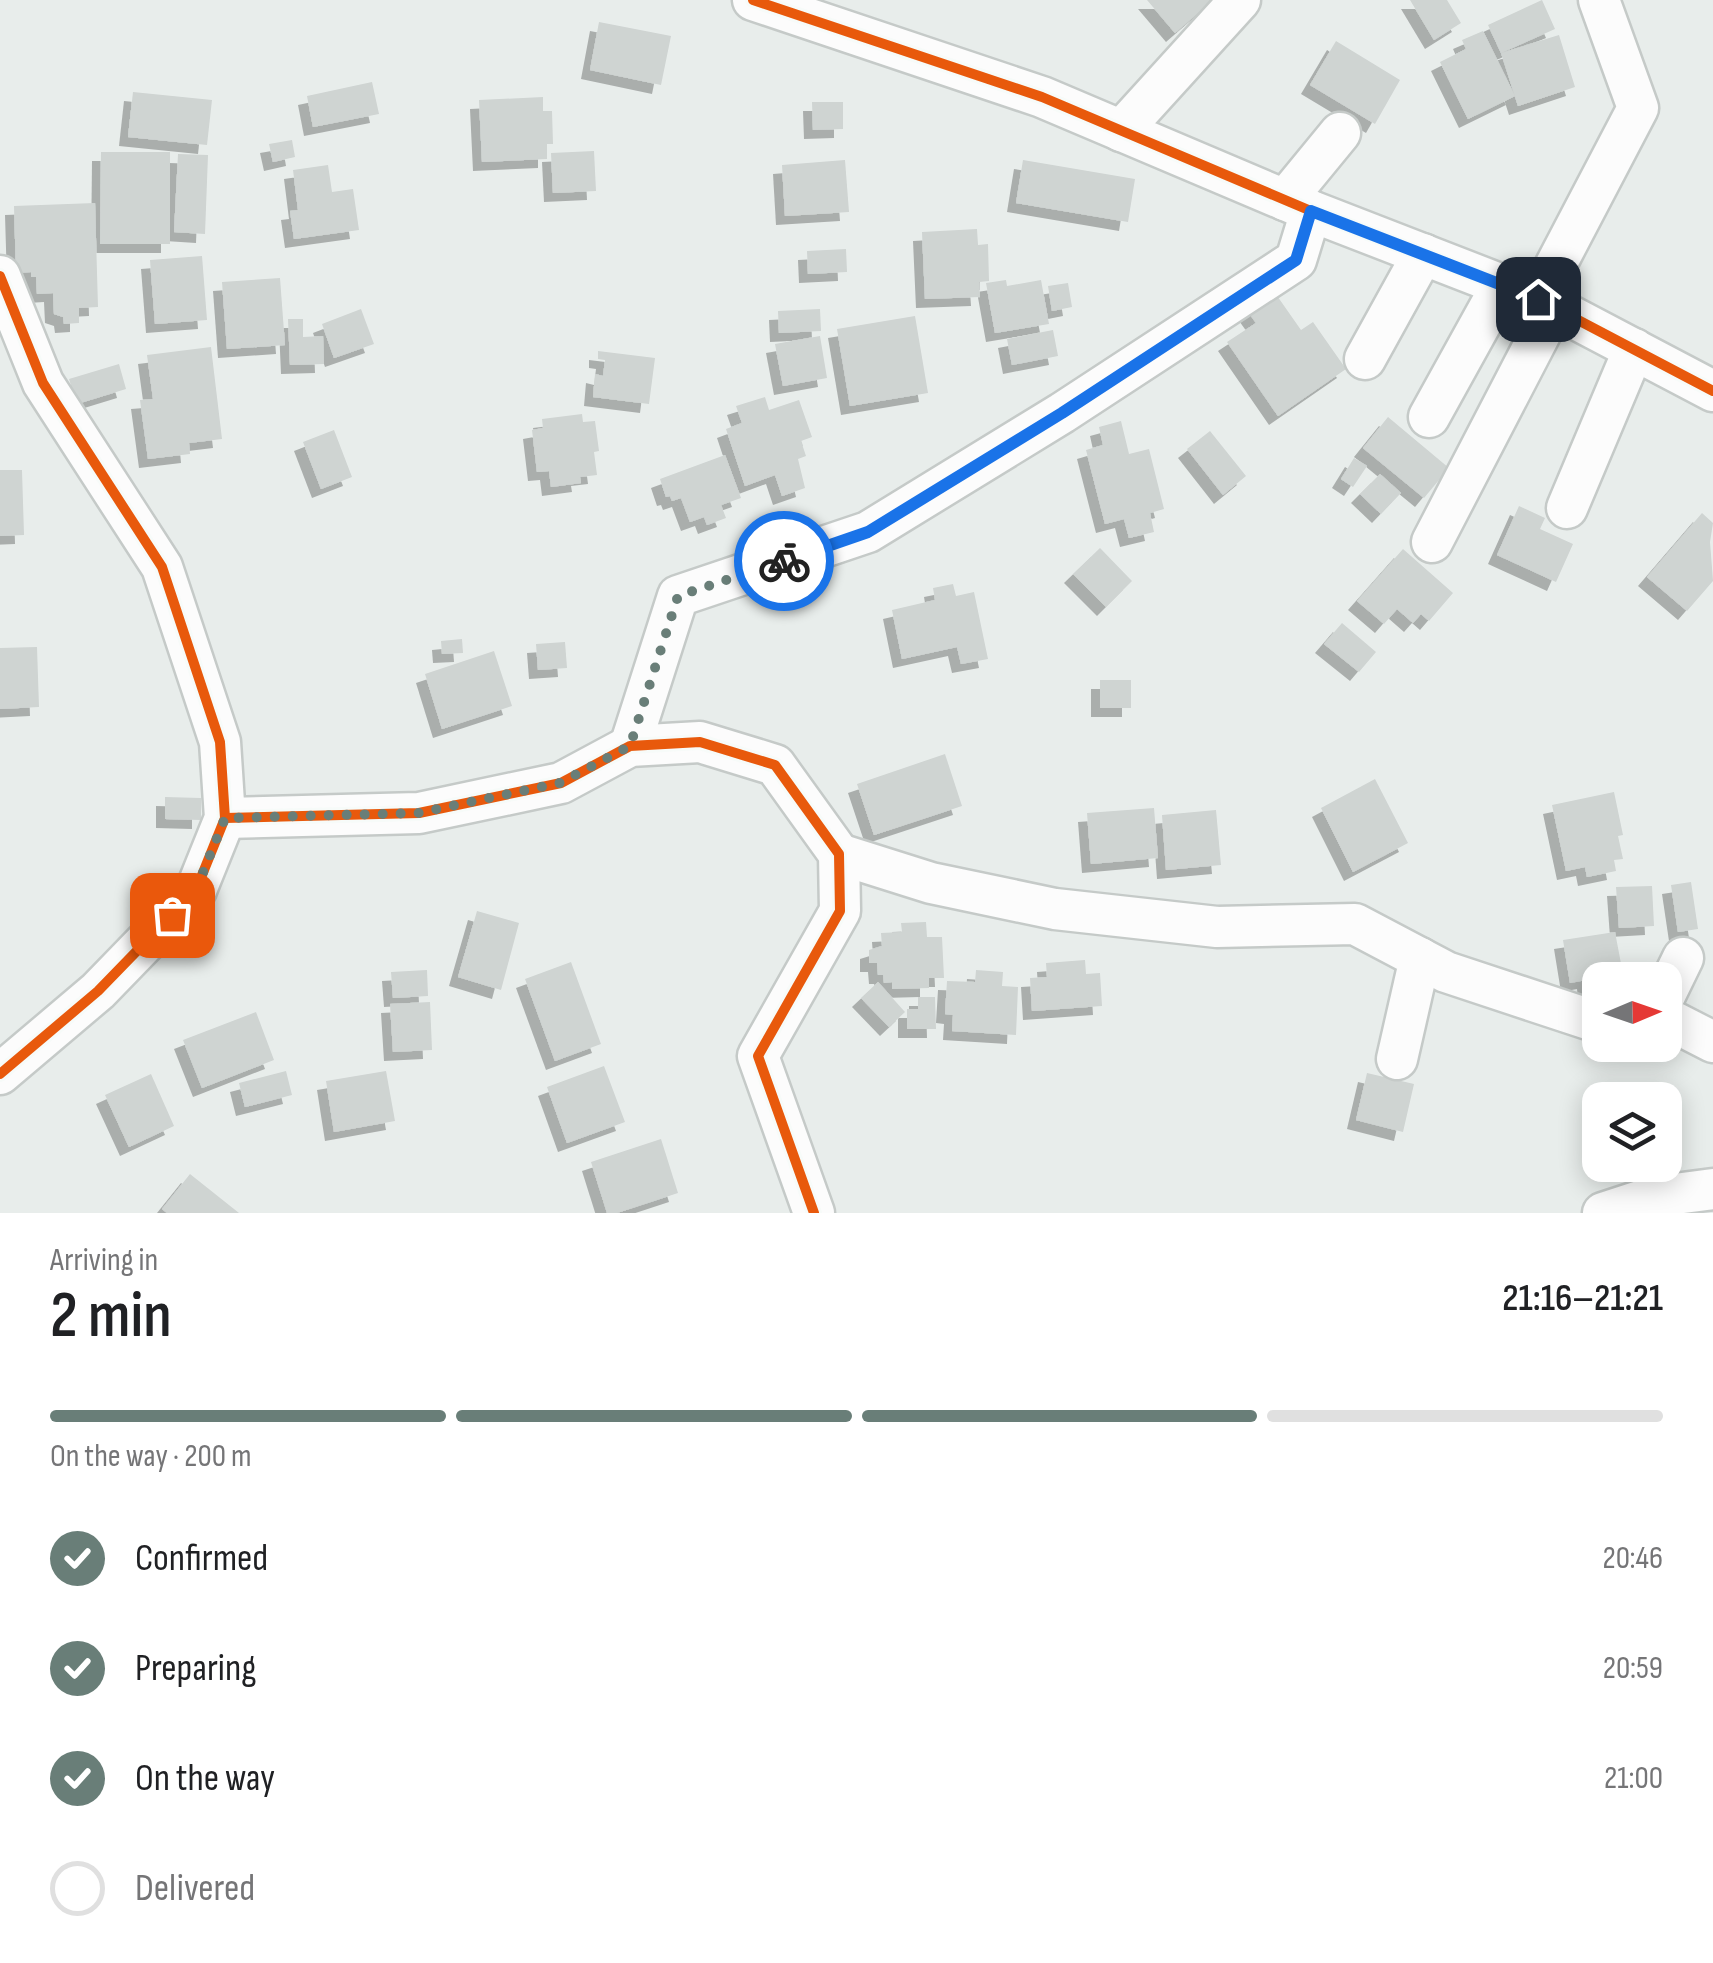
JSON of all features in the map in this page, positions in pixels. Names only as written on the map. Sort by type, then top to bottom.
[{"type":"street","points":[[753,0],[1042,97],[1298,205],[1531,297],[1713,391]]},
{"type":"street","points":[[1121,130],[1240,0]]},
{"type":"street","points":[[1432,542],[1531,297],[1638,108],[1599,0]]},
{"type":"street","points":[[630,746],[678,596],[868,532],[1062,413],[1296,260],[1298,205],[1340,133]]},
{"type":"street","points":[[1365,359],[1423,254]]},
{"type":"street","points":[[0,276],[43,383],[162,567],[220,742],[225,818],[196,890],[98,991],[0,1074]]},
{"type":"street","points":[[1429,417],[1531,297]]},
{"type":"street","points":[[1567,508],[1634,349]]},
{"type":"street","points":[[225,818],[419,813],[560,783],[630,746],[700,742],[774,765],[839,854],[840,911],[758,1056],[814,1213]]},
{"type":"street","points":[[839,854],[931,883],[1055,909],[1217,927],[1355,924],[1464,978],[1582,1017]]},
{"type":"street","points":[[1396,1059],[1420,958]]},
{"type":"street","points":[[1681,962],[1683,958]]},
{"type":"street","points":[[1682,1026],[1713,1042]]},
{"type":"street","points":[[1603,1213],[1652,1197],[1713,1189]]},
{"type":"building","points":[[1147,0],[1213,0],[1175,33]]},
{"type":"building","points":[[1410,0],[1447,0],[1461,23],[1434,40]]},
{"type":"building","points":[[1542,0],[1555,29],[1501,53],[1488,25]]},
{"type":"building","points":[[599,22],[671,36],[661,85],[590,70]]},
{"type":"building","points":[[1483,31],[1515,96],[1468,119],[1440,62],[1466,49],[1462,40]]},
{"type":"building","points":[[1559,35],[1575,87],[1518,106],[1501,53]]},
{"type":"building","points":[[1336,41],[1400,80],[1375,124],[1310,85]]},
{"type":"building","points":[[372,82],[379,114],[313,127],[307,96]]},
{"type":"building","points":[[133,92],[212,100],[207,145],[128,137]]},
{"type":"building","points":[[543,97],[543,111],[552,111],[553,144],[547,144],[547,159],[482,162],[479,100]]},
{"type":"building","points":[[812,102],[843,102],[843,129],[813,130]]},
{"type":"building","points":[[292,140],[295,157],[273,162],[269,144]]},
{"type":"building","points":[[594,151],[596,191],[553,193],[551,153]]},
{"type":"building","points":[[101,152],[170,152],[170,244],[100,244]]},
{"type":"building","points":[[178,154],[208,155],[205,234],[174,232]]},
{"type":"building","points":[[845,160],[849,212],[785,216],[782,165]]},
{"type":"building","points":[[1023,160],[1135,179],[1128,222],[1016,203]]},
{"type":"building","points":[[328,165],[332,192],[353,189],[359,230],[294,239],[290,211],[298,210],[293,170]]},
{"type":"building","points":[[95,203],[98,307],[79,308],[79,323],[64,324],[63,317],[54,314],[53,293],[37,294],[36,277],[31,277],[31,272],[16,273],[14,206]]},
{"type":"building","points":[[977,229],[978,245],[988,244],[989,281],[979,282],[980,297],[925,299],[922,232]]},
{"type":"building","points":[[846,249],[847,272],[808,274],[807,251]]},
{"type":"building","points":[[202,256],[207,320],[155,324],[150,260]]},
{"type":"building","points":[[280,278],[285,345],[227,349],[222,282]]},
{"type":"building","points":[[1006,280],[1007,286],[1041,280],[1049,324],[995,333],[986,283]]},
{"type":"building","points":[[1068,283],[1072,307],[1052,311],[1048,286]]},
{"type":"building","points":[[1273,290],[1301,330],[1313,322],[1346,369],[1278,416],[1227,342],[1256,323],[1246,309]]},
{"type":"building","points":[[361,309],[374,344],[334,358],[322,324]]},
{"type":"building","points":[[820,309],[821,331],[779,333],[778,311]]},
{"type":"building","points":[[915,316],[928,393],[850,406],[837,329]]},
{"type":"building","points":[[288,319],[303,319],[303,337],[323,336],[324,364],[290,365]]},
{"type":"building","points":[[1053,330],[1058,356],[1012,365],[1007,339]]},
{"type":"building","points":[[820,336],[827,378],[783,386],[775,344]]},
{"type":"building","points":[[211,347],[222,439],[189,443],[190,454],[148,459],[140,400],[153,399],[147,355]]},
{"type":"building","points":[[598,351],[655,358],[649,404],[593,397],[595,374],[603,376],[605,360],[598,359]]},
{"type":"building","points":[[119,364],[126,389],[77,404],[69,379]]},
{"type":"building","points":[[765,397],[769,410],[799,400],[812,437],[801,441],[806,456],[798,459],[805,488],[782,496],[775,475],[745,486],[726,429],[742,423],[736,406]]},
{"type":"building","points":[[582,414],[583,422],[595,421],[597,475],[580,477],[581,483],[551,487],[549,471],[537,472],[532,430],[543,428],[542,419]]},
{"type":"building","points":[[1388,417],[1449,468],[1424,498],[1363,448]]},
{"type":"building","points":[[1121,421],[1129,454],[1149,449],[1164,509],[1150,513],[1154,532],[1129,538],[1124,519],[1105,524],[1086,450],[1103,445],[1099,427]]},
{"type":"building","points":[[334,430],[352,477],[321,489],[303,442]]},
{"type":"building","points":[[1210,431],[1246,476],[1223,495],[1187,449]]},
{"type":"building","points":[[725,455],[741,498],[721,505],[726,518],[707,525],[704,517],[690,522],[681,498],[672,501],[670,496],[666,497],[660,479]]},
{"type":"building","points":[[1354,458],[1367,466],[1353,487],[1341,479]]},
{"type":"building","points":[[0,470],[22,470],[24,535],[0,536]]},
{"type":"building","points":[[1380,474],[1401,493],[1381,514],[1360,494]]},
{"type":"building","points":[[1519,506],[1545,518],[1540,529],[1573,544],[1556,582],[1497,555]]},
{"type":"building","points":[[1702,513],[1713,523],[1713,581],[1687,611],[1647,577]]},
{"type":"building","points":[[1100,548],[1132,581],[1106,607],[1073,574]]},
{"type":"building","points":[[1403,549],[1453,593],[1429,621],[1421,614],[1413,623],[1397,609],[1384,624],[1357,601]]},
{"type":"building","points":[[953,584],[956,596],[974,592],[988,659],[961,664],[957,647],[902,659],[892,610],[935,600],[933,588]]},
{"type":"building","points":[[1342,623],[1376,652],[1359,672],[1324,644]]},
{"type":"building","points":[[462,639],[463,653],[442,654],[441,641]]},
{"type":"building","points":[[565,642],[567,668],[538,670],[536,644]]},
{"type":"building","points":[[37,647],[39,707],[0,709],[0,648]]},
{"type":"building","points":[[494,651],[512,706],[442,729],[425,674]]},
{"type":"building","points":[[1100,680],[1131,680],[1131,708],[1100,708]]},
{"type":"building","points":[[945,754],[962,806],[874,835],[857,784]]},
{"type":"building","points":[[1375,779],[1408,843],[1353,872],[1321,808]]},
{"type":"building","points":[[1614,792],[1623,835],[1618,836],[1623,859],[1614,860],[1616,871],[1587,877],[1585,867],[1566,871],[1552,805]]},
{"type":"building","points":[[165,797],[201,798],[201,820],[165,819]]},
{"type":"building","points":[[1154,808],[1158,858],[1091,864],[1087,813]]},
{"type":"building","points":[[1216,810],[1221,865],[1166,870],[1162,815]]},
{"type":"building","points":[[1691,882],[1698,929],[1678,932],[1671,885]]},
{"type":"building","points":[[1652,886],[1654,926],[1619,928],[1616,887]]},
{"type":"building","points":[[477,911],[519,923],[501,990],[458,977]]},
{"type":"building","points":[[926,922],[927,937],[942,937],[944,978],[929,978],[929,988],[892,989],[892,982],[884,983],[883,975],[878,975],[877,963],[869,963],[869,950],[882,946],[881,933],[902,932],[901,923]]},
{"type":"building","points":[[1615,932],[1621,962],[1582,962],[1582,981],[1570,983],[1563,940]]},
{"type":"building","points":[[1085,960],[1086,974],[1100,973],[1102,1006],[1032,1011],[1030,978],[1047,977],[1046,963]]},
{"type":"building","points":[[571,962],[601,1044],[555,1061],[525,979]]},
{"type":"building","points":[[427,970],[428,996],[393,998],[391,972]]},
{"type":"building","points":[[976,970],[1003,972],[1002,986],[1018,987],[1016,1035],[952,1031],[953,1015],[945,1014],[947,981],[975,982]]},
{"type":"building","points":[[878,982],[905,1012],[889,1027],[861,998]]},
{"type":"building","points":[[918,997],[935,997],[936,1029],[907,1029],[907,1009],[918,1009]]},
{"type":"building","points":[[430,1002],[432,1050],[393,1052],[390,1004]]},
{"type":"building","points":[[256,1012],[274,1060],[202,1088],[183,1040]]},
{"type":"building","points":[[604,1066],[625,1122],[567,1143],[547,1087]]},
{"type":"building","points":[[286,1071],[292,1095],[245,1107],[239,1083]]},
{"type":"building","points":[[386,1071],[395,1121],[334,1132],[326,1081]]},
{"type":"building","points":[[1367,1073],[1414,1084],[1403,1132],[1356,1120]]},
{"type":"building","points":[[151,1074],[174,1126],[129,1147],[105,1095]]},
{"type":"building","points":[[661,1139],[678,1193],[607,1213],[591,1162]]},
{"type":"building","points":[[190,1174],[239,1213],[167,1213],[162,1209]]},
{"type":"cycle path","points":[[753,0],[1042,97],[1311,211],[1538,299],[1713,391]]},
{"type":"cycle path","points":[[0,276],[43,383],[162,567],[220,742],[225,818],[196,890],[98,991],[0,1074]]},
{"type":"cycle path","points":[[225,818],[419,813],[561,783],[630,746],[700,742],[775,765],[839,854],[840,911],[758,1056],[814,1213]]},
{"type":"way so far","points":[[172,915],[196,890],[225,818],[419,813],[560,783],[630,746],[678,596],[784,561]]},
{"type":"route","points":[[784,561],[868,532],[1062,413],[1296,260],[1311,211],[1538,299]]}]
